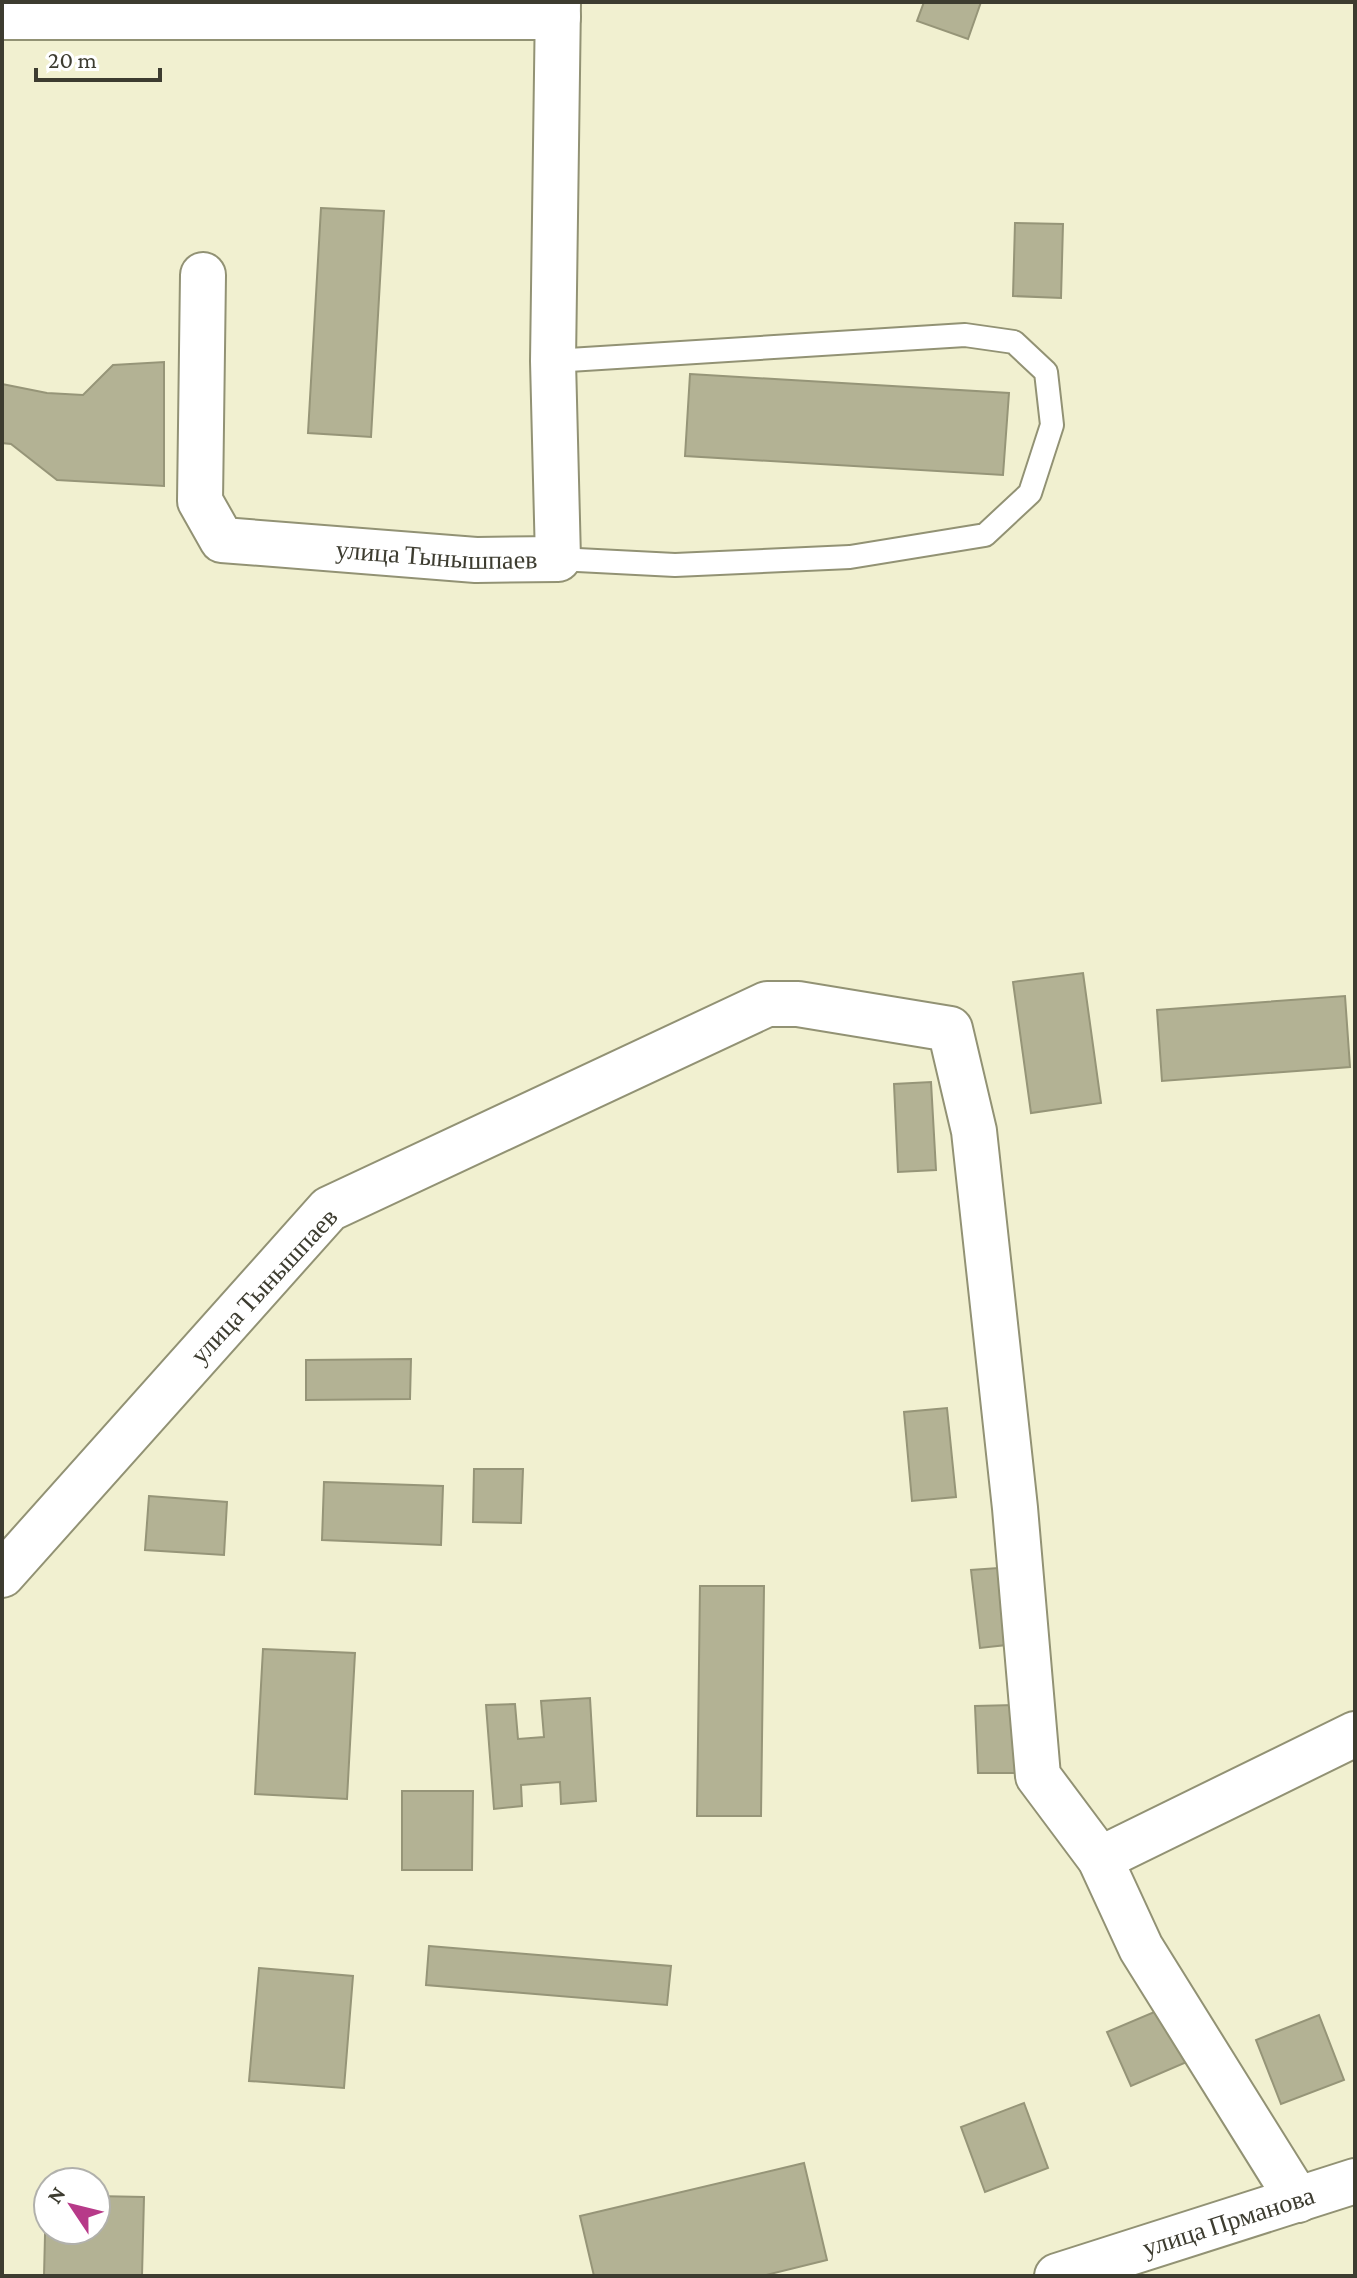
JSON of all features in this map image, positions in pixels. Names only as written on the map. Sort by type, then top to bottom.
[{"type":"street","points":[[2,17],[154,9],[558,9]]},
{"type":"street","name":"улица Тынышпаев","points":[[203,275],[200,501],[222,540],[461,559],[558,559],[553,361],[558,9]]},
{"type":"street","name":"улица Тынышпаев","points":[[2,1575],[329,1209],[767,1004],[798,1004],[950,1029],[974,1131],[988,1285],[1015,1508],[1038,1776],[1100,1859]]},
{"type":"street","points":[[1298,2200],[1141,1948],[1100,1859],[1355,1734]]},
{"type":"street","name":"улица Прманова","points":[[1057,2276],[1355,2181]]},
{"type":"lane","points":[[553,361],[965,335],[1014,342],[1046,372],[1052,425],[1030,493],[985,535],[850,557],[675,565],[558,559]]},
{"type":"building","points":[[924,2],[981,2],[968,39],[917,21]]},
{"type":"building","points":[[321,208],[384,211],[371,437],[308,433]]},
{"type":"building","points":[[1015,223],[1063,224],[1061,298],[1013,296]]},
{"type":"building","points":[[164,362],[164,486],[57,480],[11,444],[2,443],[2,384],[47,393],[83,395],[113,365]]},
{"type":"building","points":[[690,374],[1009,393],[1003,475],[685,456]]},
{"type":"building","points":[[1083,973],[1101,1103],[1031,1113],[1013,982]]},
{"type":"building","points":[[1345,996],[1350,1067],[1162,1081],[1157,1010]]},
{"type":"building","points":[[931,1082],[936,1170],[898,1172],[894,1084]]},
{"type":"building","points":[[411,1359],[410,1399],[306,1400],[306,1360]]},
{"type":"building","points":[[947,1408],[956,1497],[912,1501],[904,1412]]},
{"type":"building","points":[[474,1469],[523,1469],[521,1523],[473,1522]]},
{"type":"building","points":[[324,1482],[443,1486],[441,1545],[322,1540]]},
{"type":"building","points":[[149,1496],[227,1502],[224,1555],[145,1550]]},
{"type":"building","points":[[998,1568],[1006,1645],[980,1648],[971,1570]]},
{"type":"building","points":[[700,1586],[764,1586],[761,1816],[697,1816]]},
{"type":"building","points":[[263,1649],[355,1653],[347,1799],[255,1794]]},
{"type":"building","points":[[590,1698],[596,1801],[561,1804],[560,1782],[521,1785],[522,1806],[494,1809],[486,1705],[515,1704],[518,1739],[544,1737],[541,1701]]},
{"type":"building","points":[[1014,1705],[1016,1773],[978,1773],[975,1706]]},
{"type":"building","points":[[402,1791],[473,1791],[472,1870],[402,1870]]},
{"type":"building","points":[[429,1946],[671,1966],[667,2005],[426,1985]]},
{"type":"building","points":[[259,1968],[353,1976],[344,2088],[249,2081]]},
{"type":"building","points":[[1166,2007],[1189,2061],[1131,2086],[1107,2032]]},
{"type":"building","points":[[1319,2015],[1344,2080],[1281,2104],[1256,2040]]},
{"type":"building","points":[[1024,2103],[1048,2168],[985,2192],[961,2127]]},
{"type":"building","points":[[804,2163],[827,2260],[762,2276],[594,2276],[580,2216]]},
{"type":"building","points":[[112,2196],[144,2197],[142,2276],[44,2276],[45,2246],[112,2246]]}]
